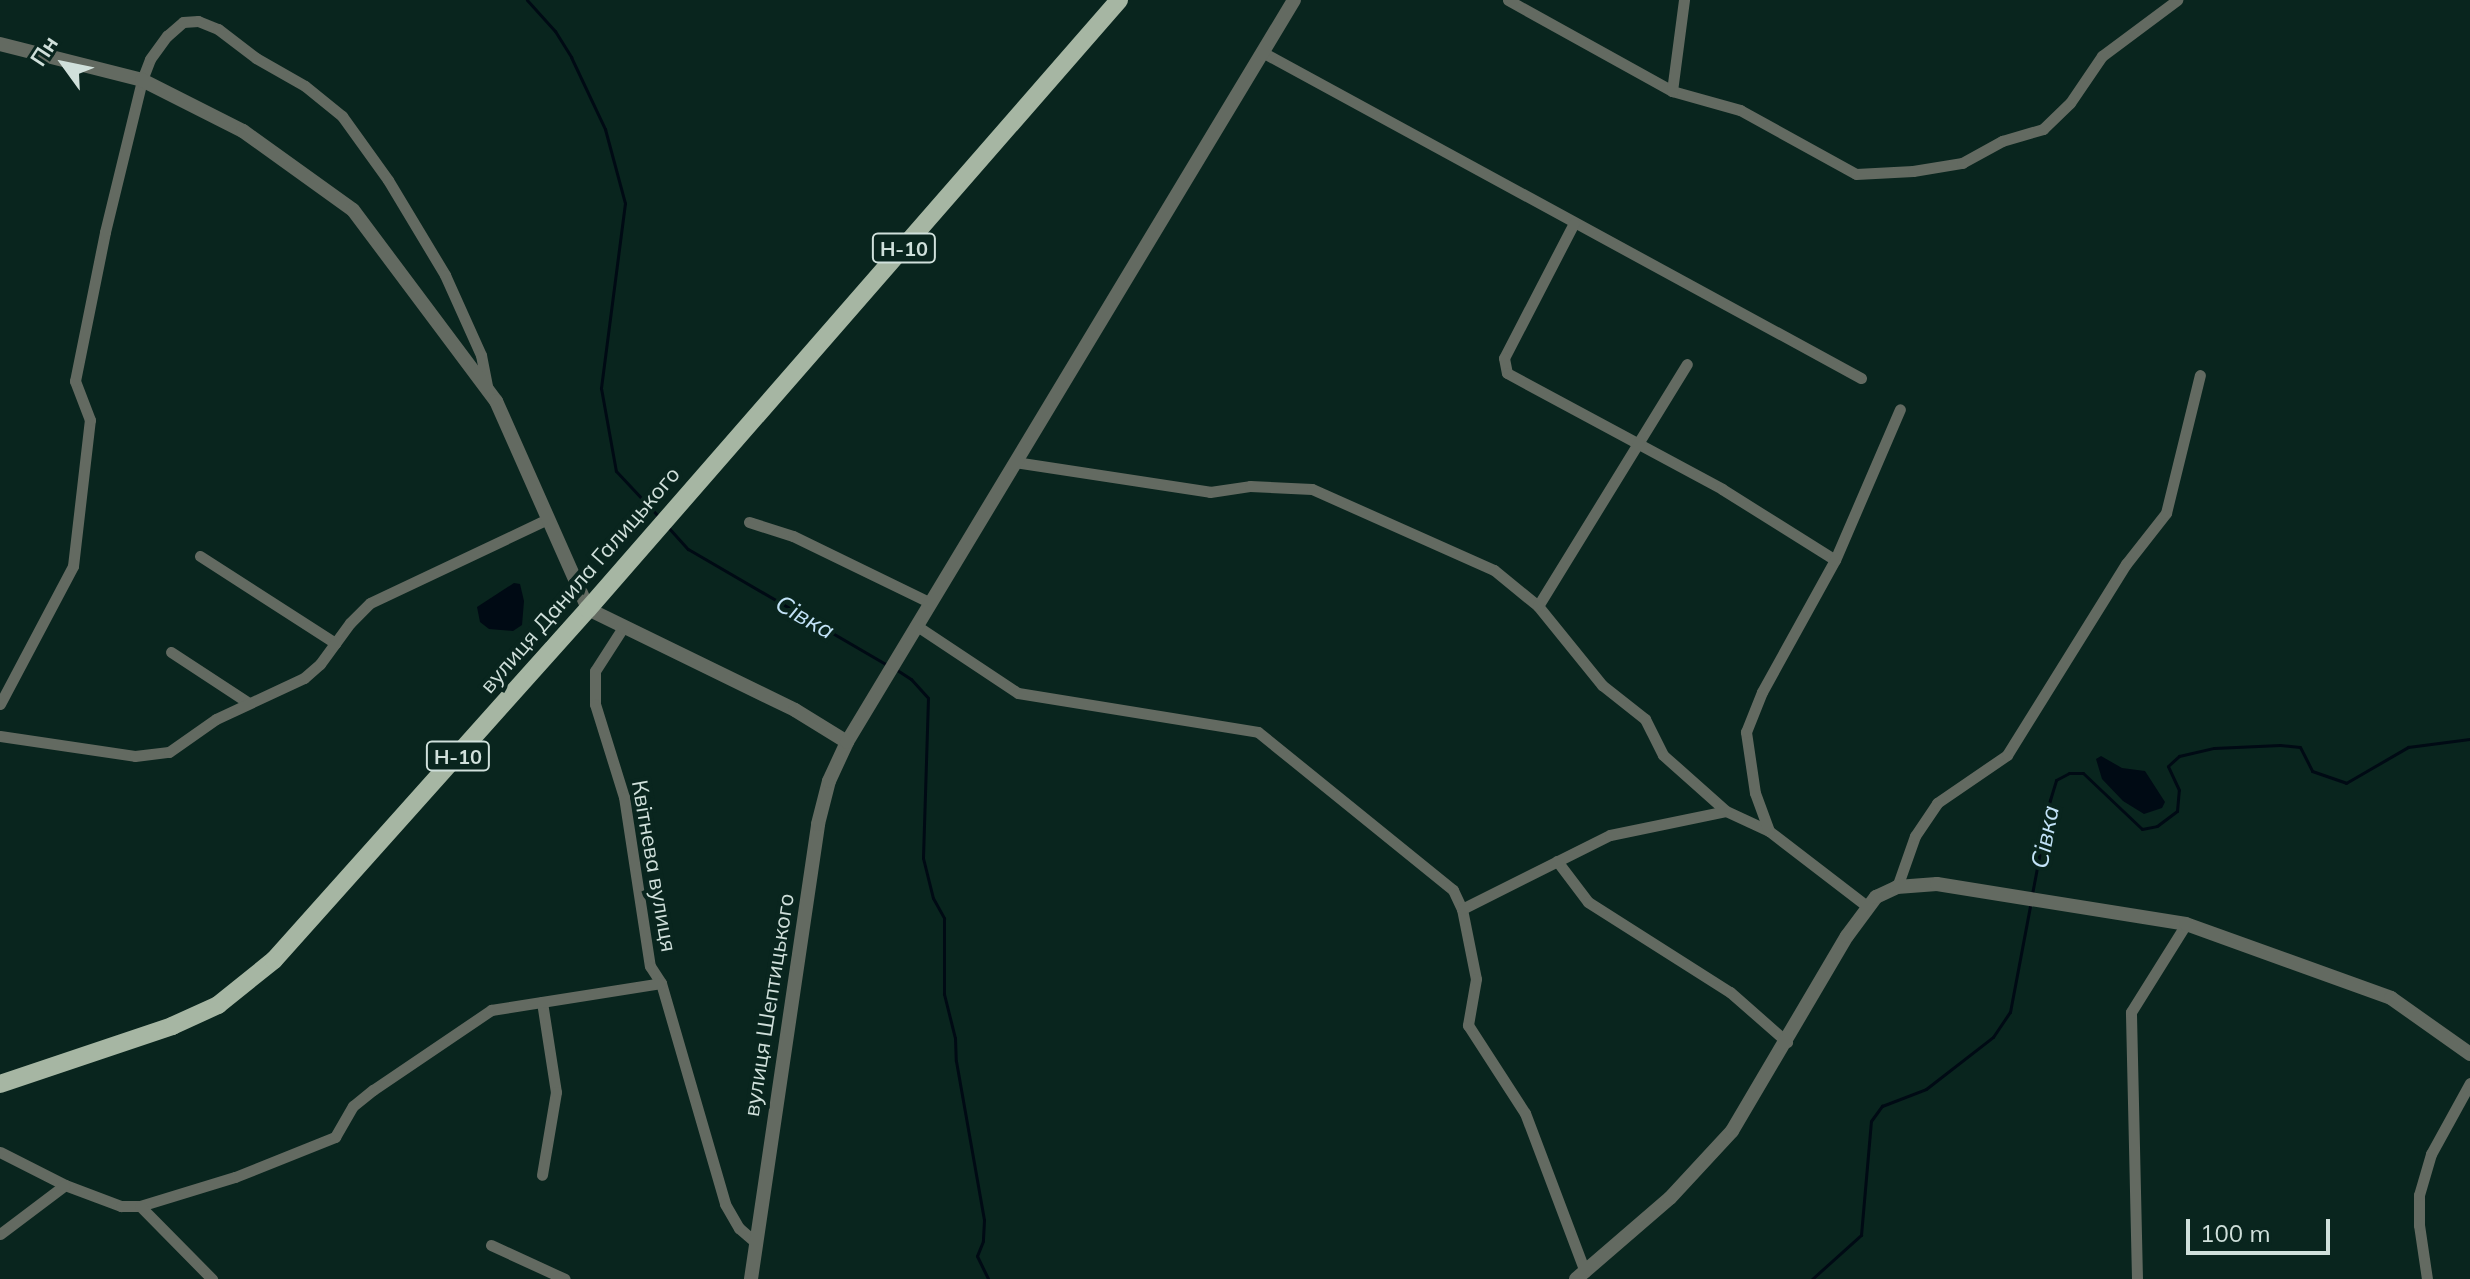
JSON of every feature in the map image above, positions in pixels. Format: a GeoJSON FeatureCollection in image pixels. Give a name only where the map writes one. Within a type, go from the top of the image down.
{"type":"FeatureCollection","features":[{"type":"Feature","properties":{"kind":"main road","name":"вулиця Данила Галицького"},"geometry":{"type":"LineString","coordinates":[[0,1084],[172,1026],[218,1005],[248,984],[327,903],[588,609],[1119,0]]}},
{"type":"Feature","properties":{"kind":"street","name":"вулиця Шептицького"},"geometry":{"type":"LineString","coordinates":[[751,1279],[818,824],[829,781],[847,742],[1294,0]]}},
{"type":"Feature","properties":{"kind":"street"},"geometry":{"type":"LineString","coordinates":[[1508,0],[1672,91],[1740,110],[1856,174],[1913,171],[1962,163],[2002,141],[2043,129],[2070,103],[2102,56],[2177,0]]}},
{"type":"Feature","properties":{"kind":"street"},"geometry":{"type":"LineString","coordinates":[[1672,91],[1684,0]]}},
{"type":"Feature","properties":{"kind":"street"},"geometry":{"type":"LineString","coordinates":[[0,704],[73,566],[90,420],[75,381],[105,232],[142,80],[150,59],[167,36],[183,22],[198,21],[305,86],[342,116],[388,180],[445,275],[481,355],[488,390]]}},
{"type":"Feature","properties":{"kind":"street"},"geometry":{"type":"LineString","coordinates":[[0,44],[142,80],[243,131],[353,210],[496,401],[588,609],[622,629],[795,710],[847,742]]}},
{"type":"Feature","properties":{"kind":"street"},"geometry":{"type":"LineString","coordinates":[[1262,52],[1861,378]]}},
{"type":"Feature","properties":{"kind":"street"},"geometry":{"type":"LineString","coordinates":[[1574,223],[1504,358],[1507,373],[1722,489],[1835,560]]}},
{"type":"Feature","properties":{"kind":"street"},"geometry":{"type":"LineString","coordinates":[[1538,606],[1687,364]]}},
{"type":"Feature","properties":{"kind":"street"},"geometry":{"type":"LineString","coordinates":[[1897,887],[1915,836],[1937,803],[2007,755],[2126,564],[2166,513],[2200,375]]}},
{"type":"Feature","properties":{"kind":"street"},"geometry":{"type":"LineString","coordinates":[[1769,831],[1755,793],[1746,732],[1762,692],[1835,560],[1900,409]]}},
{"type":"Feature","properties":{"kind":"street"},"geometry":{"type":"LineString","coordinates":[[1015,462],[1210,492],[1250,486],[1312,489],[1494,570],[1538,606],[1602,685],[1645,719],[1663,755],[1726,811],[1769,831],[1868,907]]}},
{"type":"Feature","properties":{"kind":"street"},"geometry":{"type":"LineString","coordinates":[[0,736],[151,757],[169,752],[247,702],[304,678],[320,664],[370,603],[548,519]]}},
{"type":"Feature","properties":{"kind":"street"},"geometry":{"type":"LineString","coordinates":[[749,522],[793,536],[931,603]]}},
{"type":"Feature","properties":{"kind":"street"},"geometry":{"type":"LineString","coordinates":[[200,556],[335,643]]}},
{"type":"Feature","properties":{"kind":"street"},"geometry":{"type":"LineString","coordinates":[[917,626],[1018,693],[1258,732],[1453,890],[1462,909],[1476,979],[1468,1025],[1525,1113],[1580,1276],[1670,1198],[1724,1141],[1787,1042],[1847,936],[1876,897],[1897,887],[1937,884],[2018,894],[2186,924],[2391,998],[2470,1054]]}},
{"type":"Feature","properties":{"kind":"street","name":"Квітнева вулиця"},"geometry":{"type":"LineString","coordinates":[[622,629],[595,671],[595,704],[624,797],[650,966],[661,983],[725,1204],[739,1228],[756,1243]]}},
{"type":"Feature","properties":{"kind":"street"},"geometry":{"type":"LineString","coordinates":[[171,652],[247,702]]}},
{"type":"Feature","properties":{"kind":"street"},"geometry":{"type":"LineString","coordinates":[[1462,909],[1610,835],[1726,811]]}},
{"type":"Feature","properties":{"kind":"street"},"geometry":{"type":"LineString","coordinates":[[1557,861],[1588,902],[1730,992],[1787,1042]]}},
{"type":"Feature","properties":{"kind":"street"},"geometry":{"type":"LineString","coordinates":[[2137,1279],[2131,1012],[2186,924]]}},
{"type":"Feature","properties":{"kind":"street"},"geometry":{"type":"LineString","coordinates":[[0,1152],[65,1185],[121,1206],[140,1206],[235,1177],[335,1137],[353,1106],[427,1050],[491,1010],[661,983]]}},
{"type":"Feature","properties":{"kind":"street"},"geometry":{"type":"LineString","coordinates":[[542,1002],[556,1092],[542,1175]]}},
{"type":"Feature","properties":{"kind":"street"},"geometry":{"type":"LineString","coordinates":[[2427,1279],[2417,1209],[2419,1195],[2431,1154],[2470,1083]]}},
{"type":"Feature","properties":{"kind":"street"},"geometry":{"type":"LineString","coordinates":[[0,1234],[65,1185]]}},
{"type":"Feature","properties":{"kind":"street"},"geometry":{"type":"LineString","coordinates":[[140,1206],[212,1279]]}},
{"type":"Feature","properties":{"kind":"street"},"geometry":{"type":"LineString","coordinates":[[491,1245],[565,1279]]}},
{"type":"Feature","properties":{"kind":"shaded area"},"geometry":{"type":"Polygon","coordinates":[[[514,583],[520,584],[524,601],[522,625],[513,631],[489,629],[480,622],[477,607],[514,583]]]}},
{"type":"Feature","properties":{"kind":"shaded area"},"geometry":{"type":"Polygon","coordinates":[[[2101,756],[2122,768],[2145,771],[2165,802],[2162,808],[2144,814],[2123,801],[2102,779],[2096,759],[2101,756]]]}},
{"type":"Feature","properties":{"kind":"waterway","name":"Сівка"},"geometry":{"type":"LineString","coordinates":[[527,0],[555,31],[571,57],[605,129],[625,203],[601,388],[616,471],[660,518]]}},
{"type":"Feature","properties":{"kind":"waterway","name":"Сівка"},"geometry":{"type":"LineString","coordinates":[[667,526],[688,549],[887,665]]}},
{"type":"Feature","properties":{"kind":"waterway","name":"Сівка"},"geometry":{"type":"LineString","coordinates":[[897,670],[911,679],[928,698],[923,858],[933,898],[944,918],[944,994],[955,1038],[956,1061],[984,1220],[983,1241],[977,1256],[988,1279]]}},
{"type":"Feature","properties":{"kind":"waterway","name":"Сівка"},"geometry":{"type":"LineString","coordinates":[[2032,894],[2056,780],[2069,773],[2083,773],[2142,829],[2157,826],[2177,811],[2179,790],[2168,766],[2179,756],[2214,748],[2300,747],[2312,771],[2346,783],[2408,747],[2470,739]]}},
{"type":"Feature","properties":{"kind":"waterway","name":"Сівка"},"geometry":{"type":"LineString","coordinates":[[1812,1279],[1861,1235],[1871,1121],[1882,1106],[1926,1089],[1993,1037],[2010,1012],[2030,906]]}}]}
